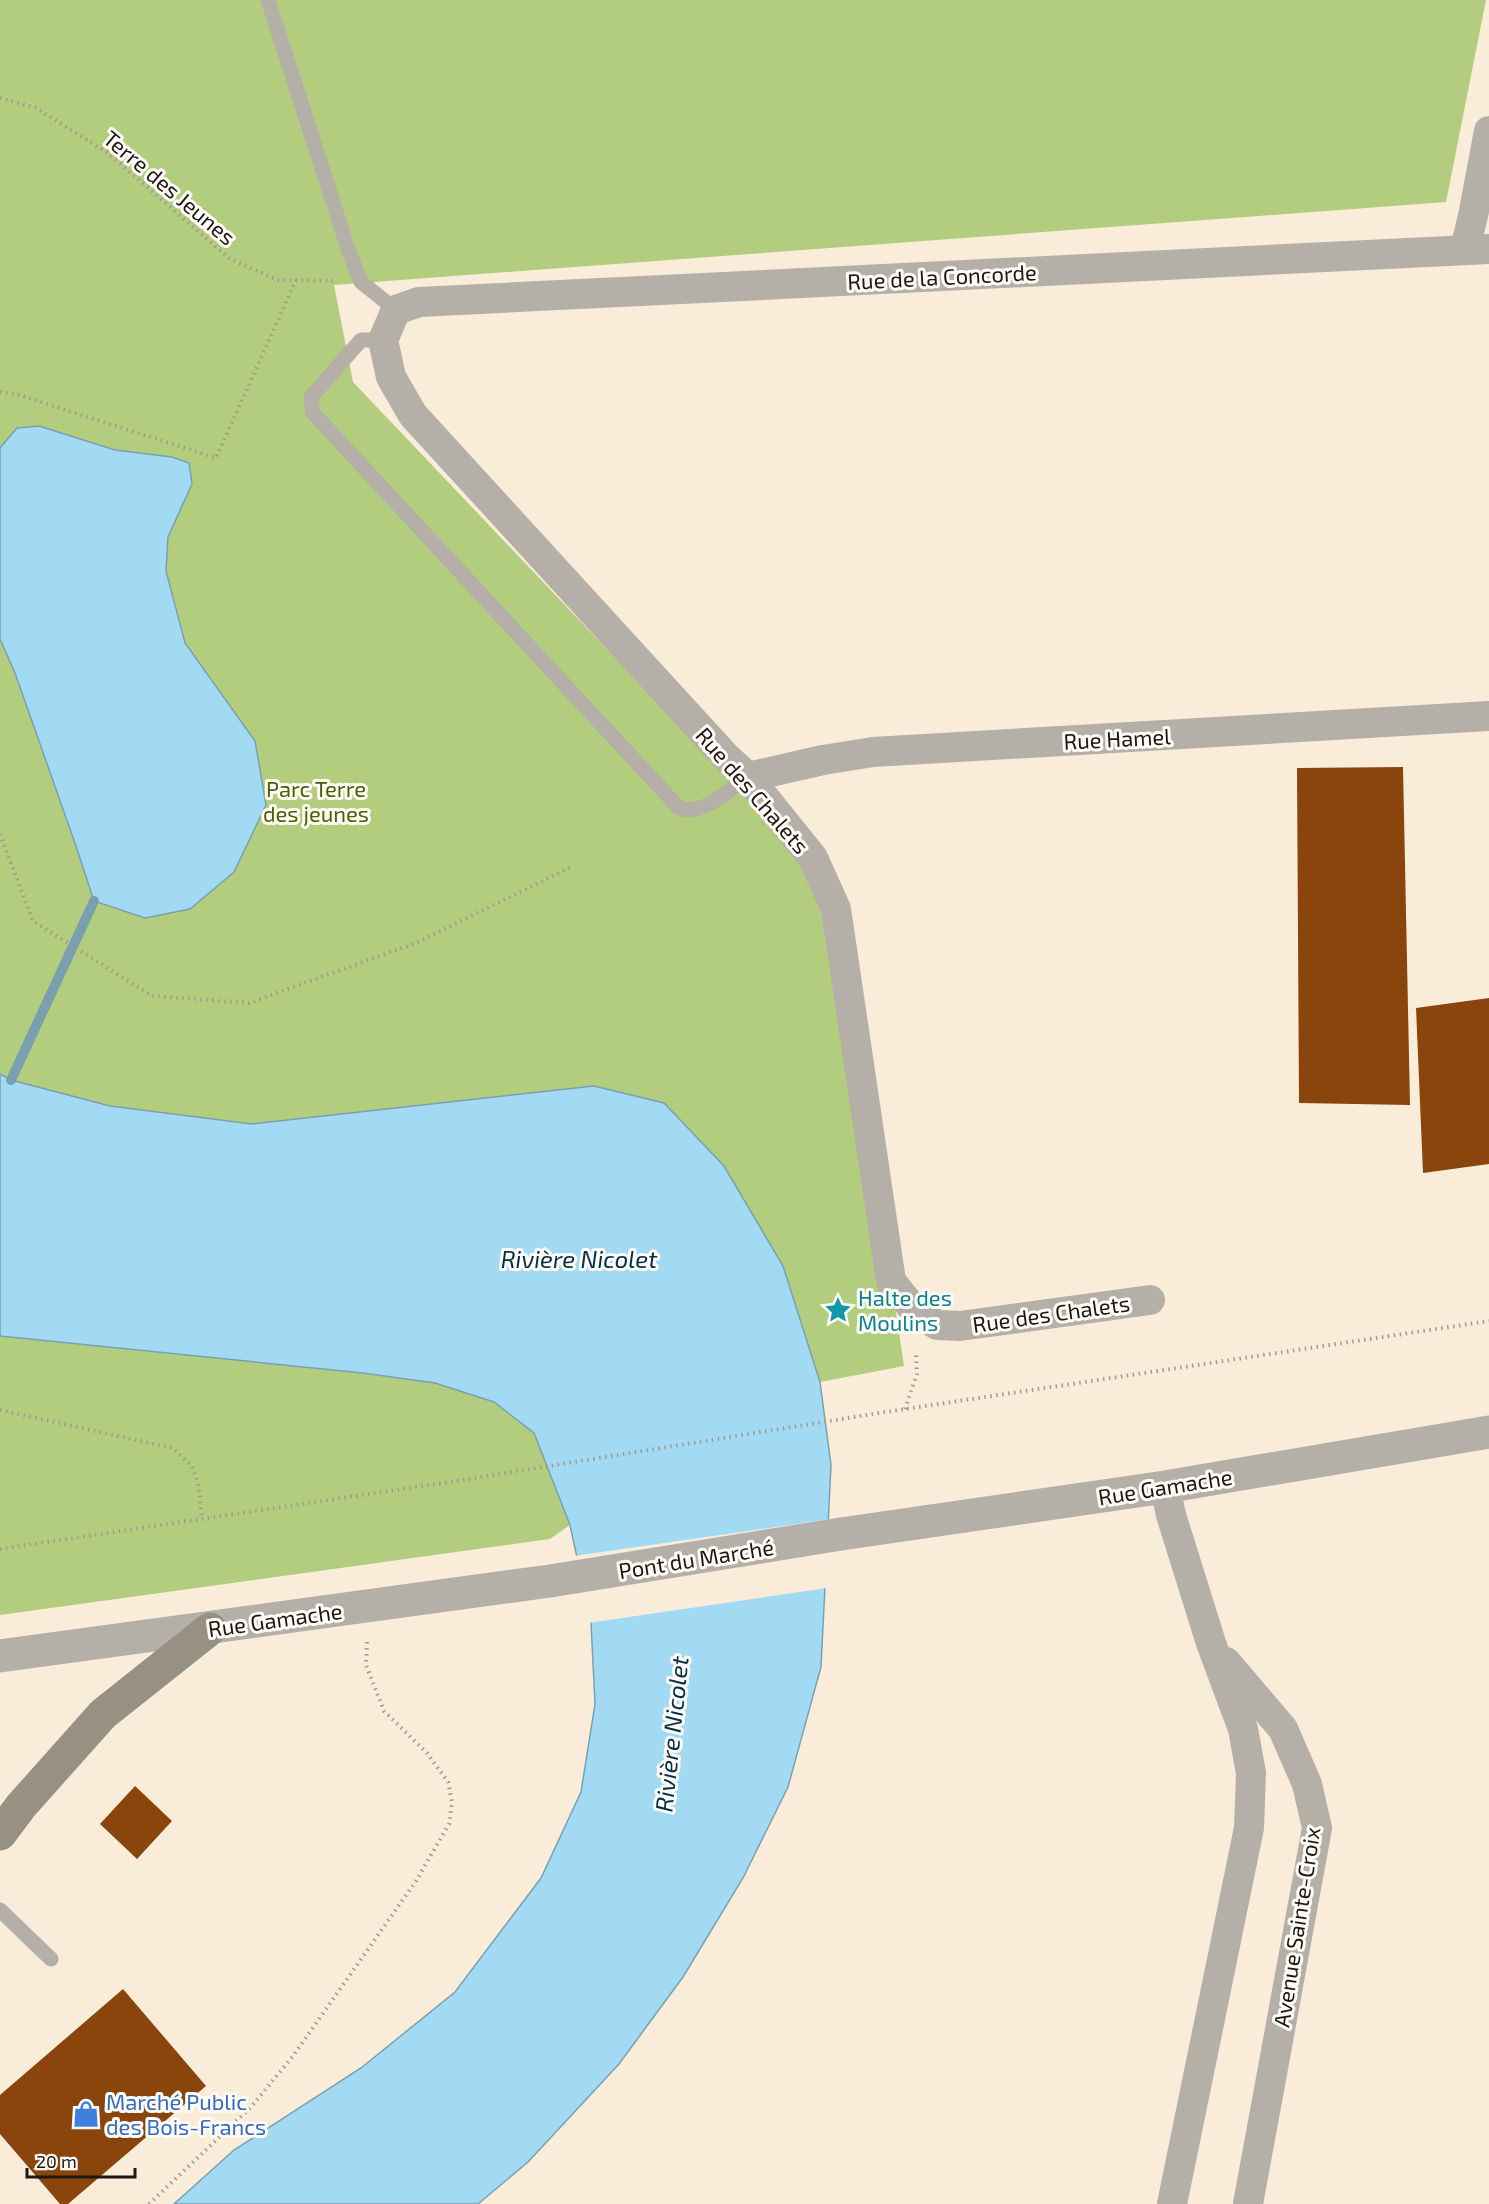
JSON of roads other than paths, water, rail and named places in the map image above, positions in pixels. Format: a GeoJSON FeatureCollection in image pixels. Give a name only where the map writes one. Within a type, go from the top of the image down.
{"type":"FeatureCollection","features":[{"type":"Feature","properties":{"kind":"main road"},"geometry":{"type":"LineString","coordinates":[[0,1834],[21,1806],[103,1714],[210,1629]]}},
{"type":"Feature","properties":{"kind":"street"},"geometry":{"type":"LineString","coordinates":[[1477,249],[1474,211],[1489,130]]}},
{"type":"Feature","properties":{"kind":"street","name":"Rue de la Concorde"},"geometry":{"type":"LineString","coordinates":[[396,310],[419,302],[1477,249]]}},
{"type":"Feature","properties":{"kind":"street"},"geometry":{"type":"LineString","coordinates":[[383,340],[396,310]]}},
{"type":"Feature","properties":{"kind":"street","name":"Rue des Chalets"},"geometry":{"type":"LineString","coordinates":[[383,340],[391,377],[412,415],[717,747],[748,777],[813,858],[836,909],[891,1281],[914,1310],[938,1325],[960,1326],[1150,1300]]}},
{"type":"Feature","properties":{"kind":"street","name":"Rue Hamel"},"geometry":{"type":"LineString","coordinates":[[748,777],[822,760],[873,752],[1489,716]]}},
{"type":"Feature","properties":{"kind":"street","name":"Rue Gamache"},"geometry":{"type":"LineString","coordinates":[[841,1534],[1165,1487],[1489,1432]]}},
{"type":"Feature","properties":{"kind":"street","name":"Avenue Sainte-Croix"},"geometry":{"type":"LineString","coordinates":[[1165,1487],[1171,1515],[1211,1643],[1243,1729],[1251,1773],[1249,1828],[1172,2204]]}},
{"type":"Feature","properties":{"kind":"street","name":"Pont du Marché"},"geometry":{"type":"LineString","coordinates":[[550,1581],[841,1534]]}},
{"type":"Feature","properties":{"kind":"street","name":"Rue Gamache"},"geometry":{"type":"LineString","coordinates":[[0,1656],[550,1581]]}},
{"type":"Feature","properties":{"kind":"street","name":"Avenue Sainte-Croix"},"geometry":{"type":"LineString","coordinates":[[1211,1643],[1283,1729],[1307,1784],[1317,1828],[1248,2204]]}},
{"type":"Feature","properties":{"kind":"lane"},"geometry":{"type":"LineString","coordinates":[[268,0],[349,252],[361,282],[396,310]]}},
{"type":"Feature","properties":{"kind":"lane"},"geometry":{"type":"LineString","coordinates":[[383,340],[361,340],[311,397],[313,412],[678,807],[687,812],[700,810],[748,777]]}},
{"type":"Feature","properties":{"kind":"lane"},"geometry":{"type":"LineString","coordinates":[[0,1910],[51,1959]]}},
{"type":"Feature","properties":{"kind":"water"},"geometry":{"type":"Polygon","coordinates":[[[39,426],[115,450],[172,457],[189,463],[192,484],[168,537],[166,571],[185,643],[255,741],[266,805],[234,872],[190,909],[145,918],[94,901],[15,673],[0,639],[0,448],[17,428],[39,426]]]}},
{"type":"Feature","properties":{"kind":"water","name":"Rivière Nicolet"},"geometry":{"type":"Polygon","coordinates":[[[0,1074],[11,1080],[110,1106],[252,1124],[594,1086],[664,1103],[724,1166],[783,1266],[820,1382],[831,1465],[821,1667],[788,1787],[743,1878],[683,1977],[619,2064],[528,2162],[478,2204],[174,2204],[234,2150],[361,2068],[455,1992],[541,1878],[581,1792],[595,1704],[591,1622],[570,1525],[534,1433],[494,1402],[435,1383],[363,1373],[0,1336],[0,1074]]]}},
{"type":"Feature","properties":{"kind":"waterway"},"geometry":{"type":"LineString","coordinates":[[11,1080],[94,901]]}},
{"type":"Feature","properties":{"kind":"place","name":"Halte des Moulins"},"geometry":{"type":"Point","coordinates":[838,1310]}},
{"type":"Feature","properties":{"kind":"place","name":"Marché Public des Bois-Francs"},"geometry":{"type":"Point","coordinates":[86,2114]}},
{"type":"Feature","properties":{"kind":"park label","name":"Parc Terre des jeunes"},"geometry":{"type":"Point","coordinates":[316,800]}}]}
